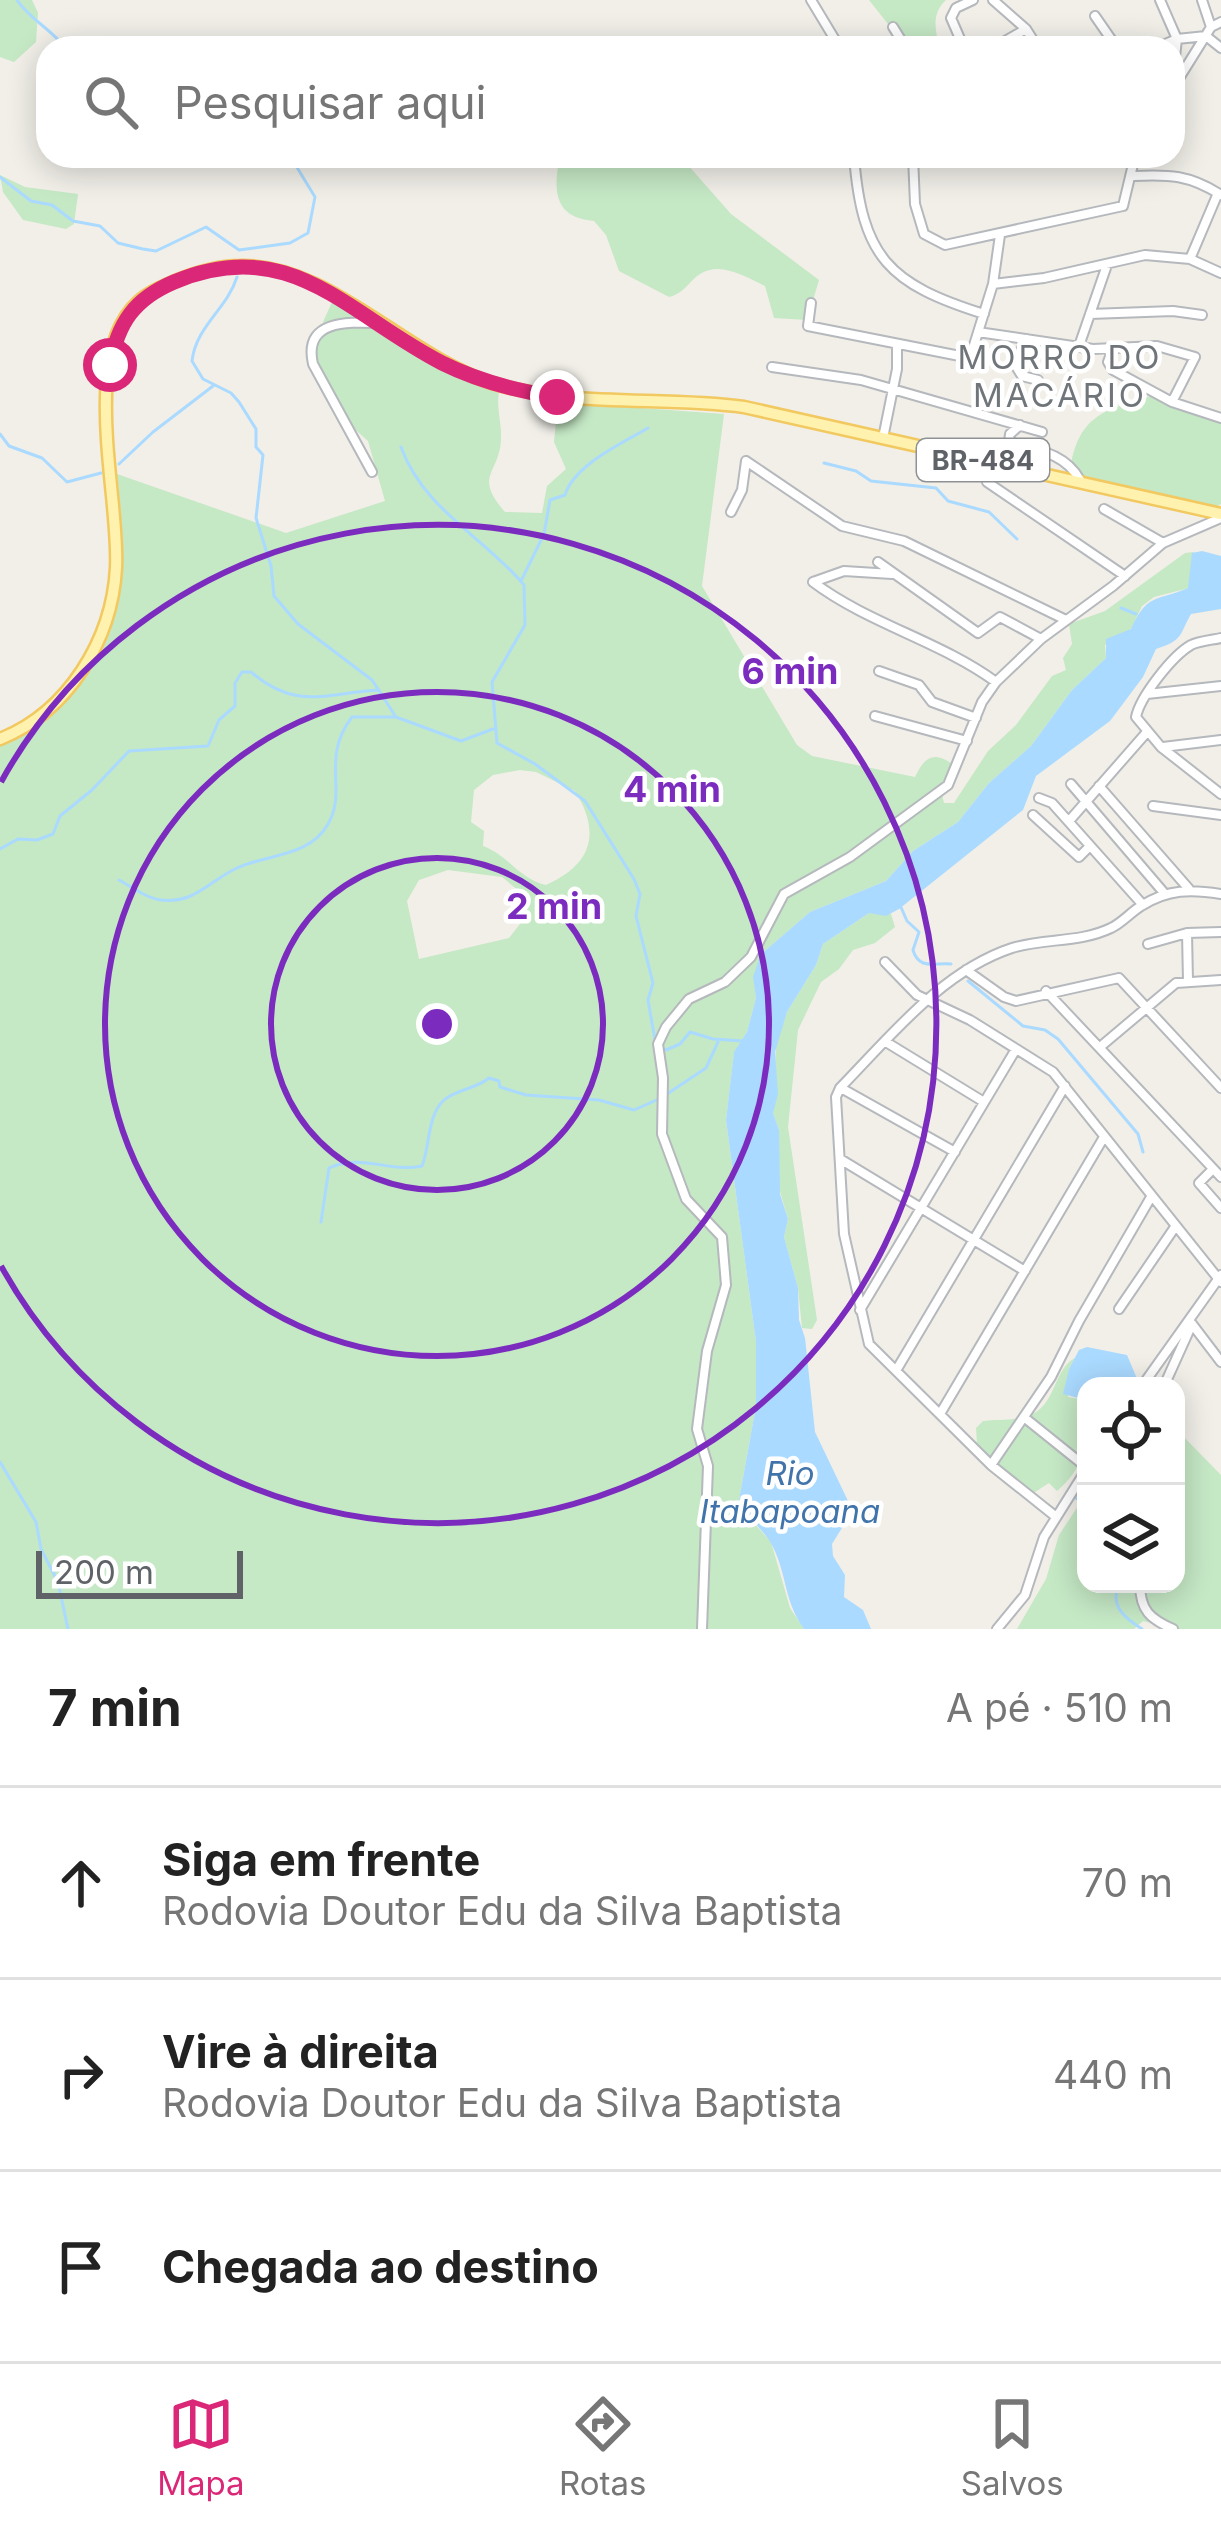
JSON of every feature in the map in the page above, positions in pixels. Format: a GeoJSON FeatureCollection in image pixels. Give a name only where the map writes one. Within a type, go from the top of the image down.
{"type":"FeatureCollection","features":[{"type":"Feature","properties":{"kind":"main road","name":"BR-484"},"geometry":{"type":"LineString","coordinates":[[0,739],[56,704],[83,669],[104,626],[116,565],[107,416],[110,365],[123,324],[139,301],[204,271],[260,266],[312,282],[445,365],[520,391],[578,399],[719,404],[1080,480],[1221,516]]}},
{"type":"Feature","properties":{"kind":"street"},"geometry":{"type":"LineString","coordinates":[[811,0],[833,36]]}},
{"type":"Feature","properties":{"kind":"street"},"geometry":{"type":"LineString","coordinates":[[959,36],[951,18],[956,8],[973,0]]}},
{"type":"Feature","properties":{"kind":"street"},"geometry":{"type":"LineString","coordinates":[[993,0],[1031,36]]}},
{"type":"Feature","properties":{"kind":"street"},"geometry":{"type":"LineString","coordinates":[[1160,0],[1176,36]]}},
{"type":"Feature","properties":{"kind":"street"},"geometry":{"type":"LineString","coordinates":[[1202,0],[1208,32],[1221,48]]}},
{"type":"Feature","properties":{"kind":"street"},"geometry":{"type":"LineString","coordinates":[[1095,16],[1109,36]]}},
{"type":"Feature","properties":{"kind":"street"},"geometry":{"type":"LineString","coordinates":[[1185,69],[1208,32],[1221,22]]}},
{"type":"Feature","properties":{"kind":"street"},"geometry":{"type":"LineString","coordinates":[[893,27],[899,36]]}},
{"type":"Feature","properties":{"kind":"street"},"geometry":{"type":"LineString","coordinates":[[1013,36],[1026,28]]}},
{"type":"Feature","properties":{"kind":"street"},"geometry":{"type":"LineString","coordinates":[[1185,37],[1208,32]]}},
{"type":"Feature","properties":{"kind":"street"},"geometry":{"type":"LineString","coordinates":[[856,168],[861,208],[875,249],[886,265],[914,288],[984,314]]}},
{"type":"Feature","properties":{"kind":"street"},"geometry":{"type":"LineString","coordinates":[[914,168],[915,204],[928,239],[945,245],[1123,206],[1134,168]]}},
{"type":"Feature","properties":{"kind":"street"},"geometry":{"type":"LineString","coordinates":[[1133,176],[1174,173],[1220,194],[1190,259]]}},
{"type":"Feature","properties":{"kind":"street"},"geometry":{"type":"LineString","coordinates":[[811,303],[808,326],[970,358],[993,284],[1000,236]]}},
{"type":"Feature","properties":{"kind":"street"},"geometry":{"type":"LineString","coordinates":[[993,284],[1044,278],[1145,255],[1190,259],[1221,274]]}},
{"type":"Feature","properties":{"kind":"street"},"geometry":{"type":"LineString","coordinates":[[1079,346],[1107,263]]}},
{"type":"Feature","properties":{"kind":"street"},"geometry":{"type":"LineString","coordinates":[[1090,314],[1173,311],[1202,315]]}},
{"type":"Feature","properties":{"kind":"street"},"geometry":{"type":"LineString","coordinates":[[372,472],[313,364],[309,348],[327,326],[378,323]]}},
{"type":"Feature","properties":{"kind":"street"},"geometry":{"type":"LineString","coordinates":[[978,332],[1112,349],[1157,346],[1195,357],[1172,402]]}},
{"type":"Feature","properties":{"kind":"street"},"geometry":{"type":"LineString","coordinates":[[1027,339],[1015,363],[1022,376],[1038,380]]}},
{"type":"Feature","properties":{"kind":"street"},"geometry":{"type":"LineString","coordinates":[[883,438],[897,345]]}},
{"type":"Feature","properties":{"kind":"street"},"geometry":{"type":"LineString","coordinates":[[1112,349],[1108,362],[1113,370],[1172,402],[1221,418]]}},
{"type":"Feature","properties":{"kind":"street"},"geometry":{"type":"LineString","coordinates":[[772,367],[861,380],[1042,432]]}},
{"type":"Feature","properties":{"kind":"street"},"geometry":{"type":"LineString","coordinates":[[1020,425],[1009,442],[1051,453],[1072,465],[1080,480]]}},
{"type":"Feature","properties":{"kind":"street"},"geometry":{"type":"LineString","coordinates":[[731,512],[742,490],[746,461],[842,526],[904,541],[1066,620]]}},
{"type":"Feature","properties":{"kind":"street"},"geometry":{"type":"LineString","coordinates":[[987,482],[1125,576]]}},
{"type":"Feature","properties":{"kind":"street"},"geometry":{"type":"LineString","coordinates":[[1104,508],[1163,543]]}},
{"type":"Feature","properties":{"kind":"street"},"geometry":{"type":"LineString","coordinates":[[702,1629],[708,1466],[697,1429],[707,1351],[726,1285],[722,1237],[686,1199],[662,1134],[658,1044],[689,999],[725,982],[752,957],[784,894],[850,857],[948,785],[996,682],[1041,639],[1163,543],[1221,516]]}},
{"type":"Feature","properties":{"kind":"street"},"geometry":{"type":"LineString","coordinates":[[878,562],[978,632],[1000,617],[1041,639]]}},
{"type":"Feature","properties":{"kind":"street"},"geometry":{"type":"LineString","coordinates":[[893,574],[844,571],[813,582],[935,649],[962,657],[996,682]]}},
{"type":"Feature","properties":{"kind":"street"},"geometry":{"type":"LineString","coordinates":[[1221,638],[1191,645],[1161,674],[1136,717],[1162,747],[1221,794]]}},
{"type":"Feature","properties":{"kind":"street"},"geometry":{"type":"LineString","coordinates":[[878,671],[920,685],[932,702],[976,718]]}},
{"type":"Feature","properties":{"kind":"street"},"geometry":{"type":"LineString","coordinates":[[1147,694],[1221,686]]}},
{"type":"Feature","properties":{"kind":"street"},"geometry":{"type":"LineString","coordinates":[[875,716],[967,741]]}},
{"type":"Feature","properties":{"kind":"street"},"geometry":{"type":"LineString","coordinates":[[1068,821],[1147,733]]}},
{"type":"Feature","properties":{"kind":"street"},"geometry":{"type":"LineString","coordinates":[[1162,747],[1221,740]]}},
{"type":"Feature","properties":{"kind":"street"},"geometry":{"type":"LineString","coordinates":[[1071,784],[1165,894]]}},
{"type":"Feature","properties":{"kind":"street"},"geometry":{"type":"LineString","coordinates":[[1100,786],[1189,889]]}},
{"type":"Feature","properties":{"kind":"street"},"geometry":{"type":"LineString","coordinates":[[1039,798],[1052,803],[1143,905]]}},
{"type":"Feature","properties":{"kind":"street"},"geometry":{"type":"LineString","coordinates":[[1154,806],[1221,815]]}},
{"type":"Feature","properties":{"kind":"street"},"geometry":{"type":"LineString","coordinates":[[1033,815],[1078,857],[1090,846]]}},
{"type":"Feature","properties":{"kind":"street"},"geometry":{"type":"LineString","coordinates":[[1055,1516],[991,1465],[868,1344],[844,1234],[836,1096],[927,1001],[966,970],[1012,948],[1112,928],[1165,894],[1189,889],[1221,894]]}},
{"type":"Feature","properties":{"kind":"street"},"geometry":{"type":"LineString","coordinates":[[1148,944],[1187,933],[1221,932]]}},
{"type":"Feature","properties":{"kind":"street"},"geometry":{"type":"LineString","coordinates":[[1187,933],[1188,981]]}},
{"type":"Feature","properties":{"kind":"street"},"geometry":{"type":"LineString","coordinates":[[885,962],[927,1001],[970,1020],[1053,1072],[1174,1227],[1220,1278],[1149,1377]]}},
{"type":"Feature","properties":{"kind":"street"},"geometry":{"type":"LineString","coordinates":[[966,970],[1004,998],[1016,1001],[1119,978],[1221,1088]]}},
{"type":"Feature","properties":{"kind":"street"},"geometry":{"type":"LineString","coordinates":[[1100,1047],[1177,982],[1221,980]]}},
{"type":"Feature","properties":{"kind":"street"},"geometry":{"type":"LineString","coordinates":[[1046,991],[1221,1177]]}},
{"type":"Feature","properties":{"kind":"street"},"geometry":{"type":"LineString","coordinates":[[886,1042],[984,1102]]}},
{"type":"Feature","properties":{"kind":"street"},"geometry":{"type":"LineString","coordinates":[[860,1310],[1016,1049]]}},
{"type":"Feature","properties":{"kind":"street"},"geometry":{"type":"LineString","coordinates":[[897,1369],[1065,1087]]}},
{"type":"Feature","properties":{"kind":"street"},"geometry":{"type":"LineString","coordinates":[[840,1088],[955,1152]]}},
{"type":"Feature","properties":{"kind":"street"},"geometry":{"type":"LineString","coordinates":[[940,1415],[1104,1136]]}},
{"type":"Feature","properties":{"kind":"street"},"geometry":{"type":"LineString","coordinates":[[840,1164],[1025,1270]]}},
{"type":"Feature","properties":{"kind":"street"},"geometry":{"type":"LineString","coordinates":[[1213,1168],[1199,1183],[1221,1208]]}},
{"type":"Feature","properties":{"kind":"street"},"geometry":{"type":"LineString","coordinates":[[991,1465],[1025,1418],[1151,1197]]}},
{"type":"Feature","properties":{"kind":"street"},"geometry":{"type":"LineString","coordinates":[[1119,1309],[1174,1227]]}},
{"type":"Feature","properties":{"kind":"street"},"geometry":{"type":"LineString","coordinates":[[1190,1321],[1221,1362]]}},
{"type":"Feature","properties":{"kind":"street"},"geometry":{"type":"LineString","coordinates":[[1168,1377],[1190,1321]]}},
{"type":"Feature","properties":{"kind":"street"},"geometry":{"type":"LineString","coordinates":[[1025,1418],[1077,1461]]}},
{"type":"Feature","properties":{"kind":"street"},"geometry":{"type":"LineString","coordinates":[[997,1629],[1025,1595],[1055,1516],[1077,1482]]}},
{"type":"Feature","properties":{"kind":"street"},"geometry":{"type":"LineString","coordinates":[[1140,1593],[1151,1619],[1173,1629]]}},
{"type":"Feature","properties":{"kind":"green space"},"geometry":{"type":"Polygon","coordinates":[[[0,0],[32,0],[38,13],[36,42],[14,62],[0,57],[0,0]]]}},
{"type":"Feature","properties":{"kind":"green space"},"geometry":{"type":"Polygon","coordinates":[[[869,0],[946,0],[936,17],[937,36],[898,36],[869,0]]]}},
{"type":"Feature","properties":{"kind":"green space"},"geometry":{"type":"Polygon","coordinates":[[[558,168],[691,168],[731,214],[819,280],[807,320],[774,318],[765,286],[733,272],[708,270],[669,297],[619,271],[606,235],[594,221],[563,208],[558,168]]]}},
{"type":"Feature","properties":{"kind":"green space"},"geometry":{"type":"Polygon","coordinates":[[[0,175],[25,187],[78,194],[74,224],[66,229],[23,220],[3,192],[0,175]]]}},
{"type":"Feature","properties":{"kind":"green space"},"geometry":{"type":"Polygon","coordinates":[[[333,300],[444,370],[499,391],[501,440],[489,482],[505,512],[542,513],[547,486],[566,469],[554,442],[558,402],[724,414],[702,586],[797,745],[812,756],[915,777],[927,760],[943,759],[957,767],[940,787],[944,803],[954,803],[988,751],[1016,725],[1052,676],[1066,670],[1063,658],[1072,644],[1069,624],[1105,611],[1185,553],[1194,552],[1189,588],[1154,597],[1142,606],[1131,629],[1105,645],[1106,658],[1072,690],[1031,746],[989,783],[958,822],[913,851],[886,881],[810,912],[761,954],[747,1032],[734,1053],[726,1120],[756,1342],[756,1406],[739,1500],[771,1542],[790,1608],[804,1629],[0,1629],[0,746],[41,721],[72,694],[110,633],[122,560],[117,474],[286,533],[385,501],[368,441],[347,422],[312,361],[316,339],[325,332],[323,322],[333,300]],[[536,772],[493,775],[474,790],[471,822],[484,831],[483,846],[546,885],[582,858],[588,847],[588,821],[575,791],[536,772]],[[448,870],[419,880],[407,901],[419,959],[509,938],[530,900],[502,877],[448,870]]]}},
{"type":"Feature","properties":{"kind":"green space"},"geometry":{"type":"Polygon","coordinates":[[[1157,394],[1221,417],[1221,504],[1212,509],[1085,483],[1070,470],[1080,436],[1098,416],[1157,394]]]}},
{"type":"Feature","properties":{"kind":"green space"},"geometry":{"type":"Polygon","coordinates":[[[869,913],[891,914],[895,927],[875,943],[853,950],[821,982],[798,1030],[788,1127],[817,1320],[812,1329],[802,1328],[798,1288],[784,1237],[788,1219],[779,1188],[779,1130],[773,1113],[776,1044],[787,1012],[816,965],[823,944],[869,913]]]}},
{"type":"Feature","properties":{"kind":"green space"},"geometry":{"type":"Polygon","coordinates":[[[1075,1358],[1069,1369],[1068,1397],[1077,1398],[1077,1467],[1057,1491],[1049,1483],[1032,1494],[977,1443],[976,1428],[983,1421],[1015,1419],[1041,1409],[1075,1358]]]}},
{"type":"Feature","properties":{"kind":"green space"},"geometry":{"type":"Polygon","coordinates":[[[1185,1438],[1221,1475],[1221,1629],[1175,1629],[1143,1621],[1134,1629],[1017,1629],[1046,1579],[1059,1535],[1077,1508],[1077,1593],[1185,1593],[1185,1438]]]}},
{"type":"Feature","properties":{"kind":"water","name":"Rio Itabapoana"},"geometry":{"type":"Polygon","coordinates":[[[1192,553],[1221,556],[1221,609],[1191,614],[1176,640],[1156,649],[1143,677],[1110,721],[1036,776],[1023,810],[899,909],[886,916],[869,913],[823,944],[816,965],[787,1012],[775,1052],[778,1094],[773,1113],[779,1130],[780,1194],[788,1219],[784,1237],[798,1288],[815,1432],[849,1503],[845,1523],[832,1544],[833,1556],[845,1575],[844,1597],[863,1610],[871,1629],[804,1629],[773,1547],[739,1500],[756,1406],[756,1342],[726,1120],[734,1052],[747,1032],[756,998],[753,977],[761,954],[810,912],[886,881],[913,851],[958,822],[989,783],[1031,746],[1072,690],[1106,658],[1106,639],[1131,629],[1148,603],[1188,588],[1192,553]]]}},
{"type":"Feature","properties":{"kind":"water"},"geometry":{"type":"Polygon","coordinates":[[[1087,1347],[1127,1355],[1136,1377],[1077,1377],[1077,1398],[1063,1394],[1079,1350],[1087,1347]]]}},
{"type":"Feature","properties":{"kind":"waterway"},"geometry":{"type":"LineString","coordinates":[[17,0],[55,36]]}},
{"type":"Feature","properties":{"kind":"waterway"},"geometry":{"type":"LineString","coordinates":[[0,177],[31,201],[52,205],[73,221],[100,226],[118,243],[156,251],[206,227],[239,250],[290,243],[308,233],[315,197],[297,168]]}},
{"type":"Feature","properties":{"kind":"waterway"},"geometry":{"type":"LineString","coordinates":[[237,277],[199,338],[192,361],[203,379],[231,393],[256,429],[256,447],[263,455],[256,518],[271,566],[274,596],[298,624],[372,680],[396,717]]}},
{"type":"Feature","properties":{"kind":"waterway"},"geometry":{"type":"LineString","coordinates":[[119,464],[213,386]]}},
{"type":"Feature","properties":{"kind":"waterway"},"geometry":{"type":"LineString","coordinates":[[522,579],[544,534],[550,500],[565,495],[578,474],[600,456],[648,428]]}},
{"type":"Feature","properties":{"kind":"waterway"},"geometry":{"type":"LineString","coordinates":[[0,434],[9,446],[42,458],[67,482],[101,473]]}},
{"type":"Feature","properties":{"kind":"waterway"},"geometry":{"type":"LineString","coordinates":[[401,447],[411,469],[439,505],[524,585],[525,625],[492,682],[497,743],[585,801],[634,879],[640,894],[636,916],[653,983],[648,1000],[655,1040]]}},
{"type":"Feature","properties":{"kind":"waterway"},"geometry":{"type":"LineString","coordinates":[[824,463],[856,471],[871,481],[936,488],[948,501],[989,512],[1017,539]]}},
{"type":"Feature","properties":{"kind":"waterway"},"geometry":{"type":"LineString","coordinates":[[1121,608],[1136,614]]}},
{"type":"Feature","properties":{"kind":"waterway"},"geometry":{"type":"LineString","coordinates":[[0,849],[18,839],[37,840],[53,834],[60,816],[129,751],[208,746],[219,720],[235,706],[235,683],[242,672],[297,696],[379,690]]}},
{"type":"Feature","properties":{"kind":"waterway"},"geometry":{"type":"LineString","coordinates":[[119,880],[155,899],[183,899],[237,868],[310,843],[333,811],[338,747],[352,717],[396,717],[461,741],[493,729]]}},
{"type":"Feature","properties":{"kind":"waterway"},"geometry":{"type":"LineString","coordinates":[[900,905],[919,932],[913,950],[919,961],[951,964]]}},
{"type":"Feature","properties":{"kind":"waterway"},"geometry":{"type":"LineString","coordinates":[[968,981],[1023,1026],[1045,1030],[1058,1039],[1138,1134],[1143,1152]]}},
{"type":"Feature","properties":{"kind":"waterway"},"geometry":{"type":"LineString","coordinates":[[661,1047],[666,1050],[680,1044],[690,1032],[743,1041]]}},
{"type":"Feature","properties":{"kind":"waterway"},"geometry":{"type":"LineString","coordinates":[[664,1096],[706,1068],[718,1042]]}},
{"type":"Feature","properties":{"kind":"waterway"},"geometry":{"type":"LineString","coordinates":[[321,1222],[329,1168],[353,1162],[422,1166],[439,1106],[449,1096],[489,1078],[526,1095],[599,1100],[634,1110],[659,1099]]}},
{"type":"Feature","properties":{"kind":"waterway"},"geometry":{"type":"LineString","coordinates":[[0,1462],[36,1522],[41,1549],[58,1582],[68,1629]]}},
{"type":"Feature","properties":{"kind":"waterway"},"geometry":{"type":"LineString","coordinates":[[1116,1593],[1117,1605],[1142,1629]]}},
{"type":"Feature","properties":{"kind":"district","name":"MORRO DO MACÁRIO"},"geometry":{"type":"Point","coordinates":[1060,376]}},
{"type":"Feature","properties":{"kind":"route"},"geometry":{"type":"LineString","coordinates":[[110,365],[123,324],[139,301],[204,271],[260,266],[312,282],[445,365],[520,391],[557,397]]}}]}
